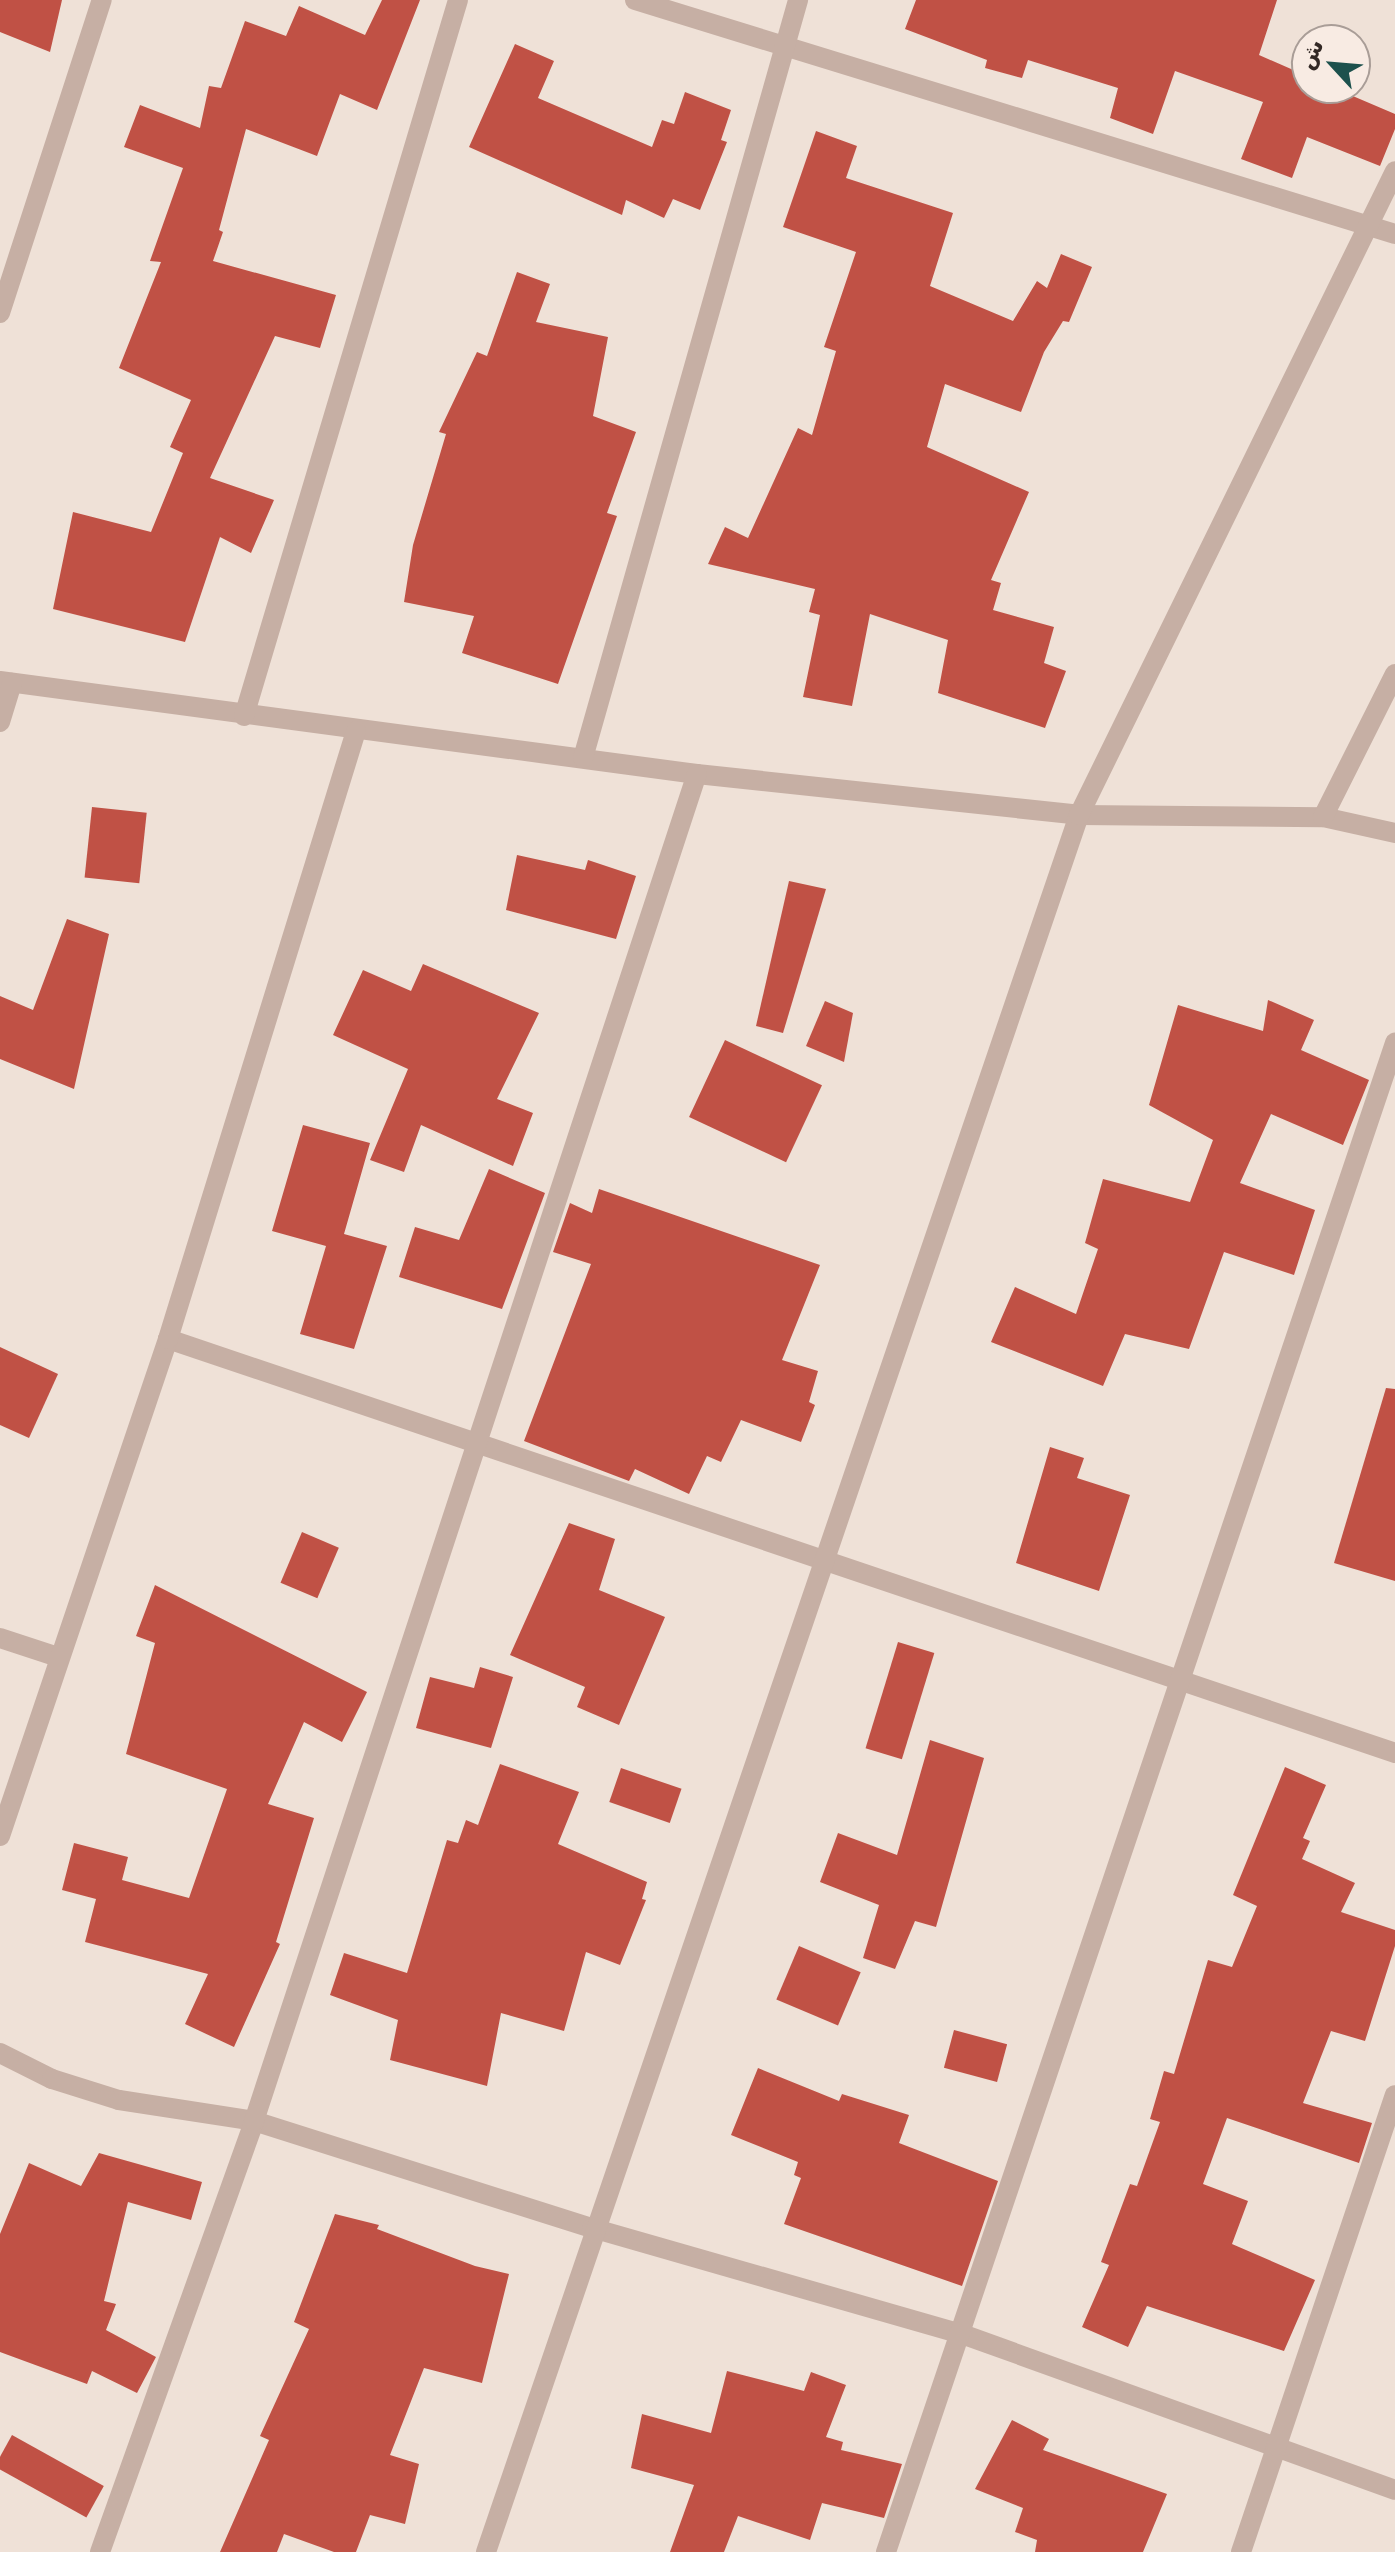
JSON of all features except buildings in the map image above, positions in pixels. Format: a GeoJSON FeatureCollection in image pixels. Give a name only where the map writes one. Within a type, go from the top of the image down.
{"type":"FeatureCollection","features":[{"type":"Feature","properties":{"kind":"street"},"geometry":{"type":"LineString","coordinates":[[0,313],[102,0]]}},
{"type":"Feature","properties":{"kind":"street"},"geometry":{"type":"LineString","coordinates":[[244,716],[458,0]]}},
{"type":"Feature","properties":{"kind":"street"},"geometry":{"type":"LineString","coordinates":[[635,0],[1395,234]]}},
{"type":"Feature","properties":{"kind":"street"},"geometry":{"type":"LineString","coordinates":[[583,758],[798,0]]}},
{"type":"Feature","properties":{"kind":"street"},"geometry":{"type":"LineString","coordinates":[[486,2552],[592,2228],[1079,815],[1365,225],[1395,171]]}},
{"type":"Feature","properties":{"kind":"street"},"geometry":{"type":"LineString","coordinates":[[1323,817],[1395,674]]}},
{"type":"Feature","properties":{"kind":"street"},"geometry":{"type":"LineString","coordinates":[[0,722],[6,682],[697,774],[1079,815],[1323,817],[1395,833]]}},
{"type":"Feature","properties":{"kind":"street"},"geometry":{"type":"LineString","coordinates":[[0,1836],[168,1339],[356,731]]}},
{"type":"Feature","properties":{"kind":"street"},"geometry":{"type":"LineString","coordinates":[[100,2552],[254,2121],[697,774]]}},
{"type":"Feature","properties":{"kind":"street"},"geometry":{"type":"LineString","coordinates":[[886,2552],[1395,1043]]}},
{"type":"Feature","properties":{"kind":"street"},"geometry":{"type":"LineString","coordinates":[[168,1339],[1395,1753]]}},
{"type":"Feature","properties":{"kind":"street"},"geometry":{"type":"LineString","coordinates":[[0,1638],[58,1657]]}},
{"type":"Feature","properties":{"kind":"street"},"geometry":{"type":"LineString","coordinates":[[0,2053],[52,2079],[119,2100],[254,2121],[592,2228],[959,2333],[1278,2445],[1395,2490]]}},
{"type":"Feature","properties":{"kind":"street"},"geometry":{"type":"LineString","coordinates":[[1241,2552],[1395,2095]]}}]}
